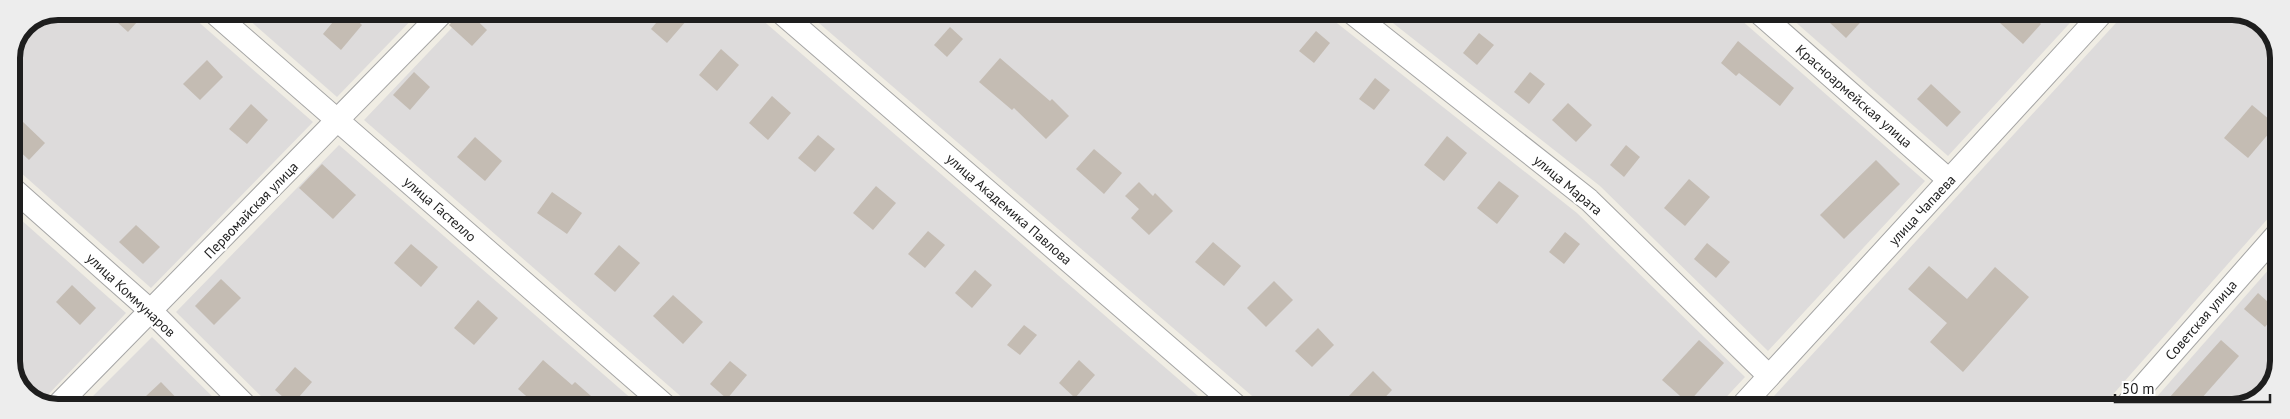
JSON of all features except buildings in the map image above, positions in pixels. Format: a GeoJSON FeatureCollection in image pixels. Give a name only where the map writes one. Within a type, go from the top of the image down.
{"type":"FeatureCollection","features":[{"type":"Feature","properties":{"kind":"street","name":"улица Гастелло"},"geometry":{"type":"LineString","coordinates":[[222,20],[658,399]]}},
{"type":"Feature","properties":{"kind":"street","name":"Первомайская улица"},"geometry":{"type":"LineString","coordinates":[[64,399],[152,312],[435,20]]}},
{"type":"Feature","properties":{"kind":"street","name":"улица Академика Павлова"},"geometry":{"type":"LineString","coordinates":[[788,20],[1229,399]]}},
{"type":"Feature","properties":{"kind":"street","name":"улица Марата"},"geometry":{"type":"LineString","coordinates":[[1361,20],[1589,200],[1769,376]]}},
{"type":"Feature","properties":{"kind":"street","name":"Красноармейская улица"},"geometry":{"type":"LineString","coordinates":[[1767,20],[1949,180]]}},
{"type":"Feature","properties":{"kind":"street","name":"улица Чапаева"},"geometry":{"type":"LineString","coordinates":[[1748,399],[2096,20]]}},
{"type":"Feature","properties":{"kind":"street","name":"улица Коммунаров"},"geometry":{"type":"LineString","coordinates":[[20,195],[152,312],[239,399]]}},
{"type":"Feature","properties":{"kind":"street","name":"Советская улица"},"geometry":{"type":"LineString","coordinates":[[2132,399],[2270,242]]}},
{"type":"Feature","properties":{"kind":"shaded area"},"geometry":{"type":"Polygon","coordinates":[[[58,20],[196,20],[313,122],[151,288],[20,172],[21,51],[26,37],[43,23],[58,20]]]}},
{"type":"Feature","properties":{"kind":"shaded area"},"geometry":{"type":"Polygon","coordinates":[[[249,20],[411,20],[337,97],[249,20]]]}},
{"type":"Feature","properties":{"kind":"shaded area"},"geometry":{"type":"Polygon","coordinates":[[[459,20],[762,20],[1202,399],[684,399],[364,120],[459,20]]]}},
{"type":"Feature","properties":{"kind":"shaded area"},"geometry":{"type":"Polygon","coordinates":[[[815,20],[1333,20],[1577,213],[1745,377],[1724,399],[1256,399],[815,20]]]}},
{"type":"Feature","properties":{"kind":"shaded area"},"geometry":{"type":"Polygon","coordinates":[[[1389,20],[1741,20],[1925,181],[1768,351],[1600,186],[1389,20]]]}},
{"type":"Feature","properties":{"kind":"shaded area"},"geometry":{"type":"Polygon","coordinates":[[[1793,20],[2073,20],[1948,156],[1793,20]]]}},
{"type":"Feature","properties":{"kind":"shaded area"},"geometry":{"type":"Polygon","coordinates":[[[2119,20],[2237,20],[2251,25],[2264,37],[2270,55],[2270,216],[2109,399],[1771,399],[2119,20]]]}},
{"type":"Feature","properties":{"kind":"shaded area"},"geometry":{"type":"Polygon","coordinates":[[[339,145],[632,399],[264,399],[176,312],[339,145]]]}},
{"type":"Feature","properties":{"kind":"shaded area"},"geometry":{"type":"Polygon","coordinates":[[[20,219],[126,313],[46,397],[31,388],[23,376],[20,364],[20,219]]]}},
{"type":"Feature","properties":{"kind":"shaded area"},"geometry":{"type":"Polygon","coordinates":[[[2270,268],[2270,366],[2261,386],[2251,394],[2237,399],[2155,399],[2270,268]]]}},
{"type":"Feature","properties":{"kind":"shaded area"},"geometry":{"type":"Polygon","coordinates":[[[152,337],[215,399],[90,399],[152,337]]]}}]}
